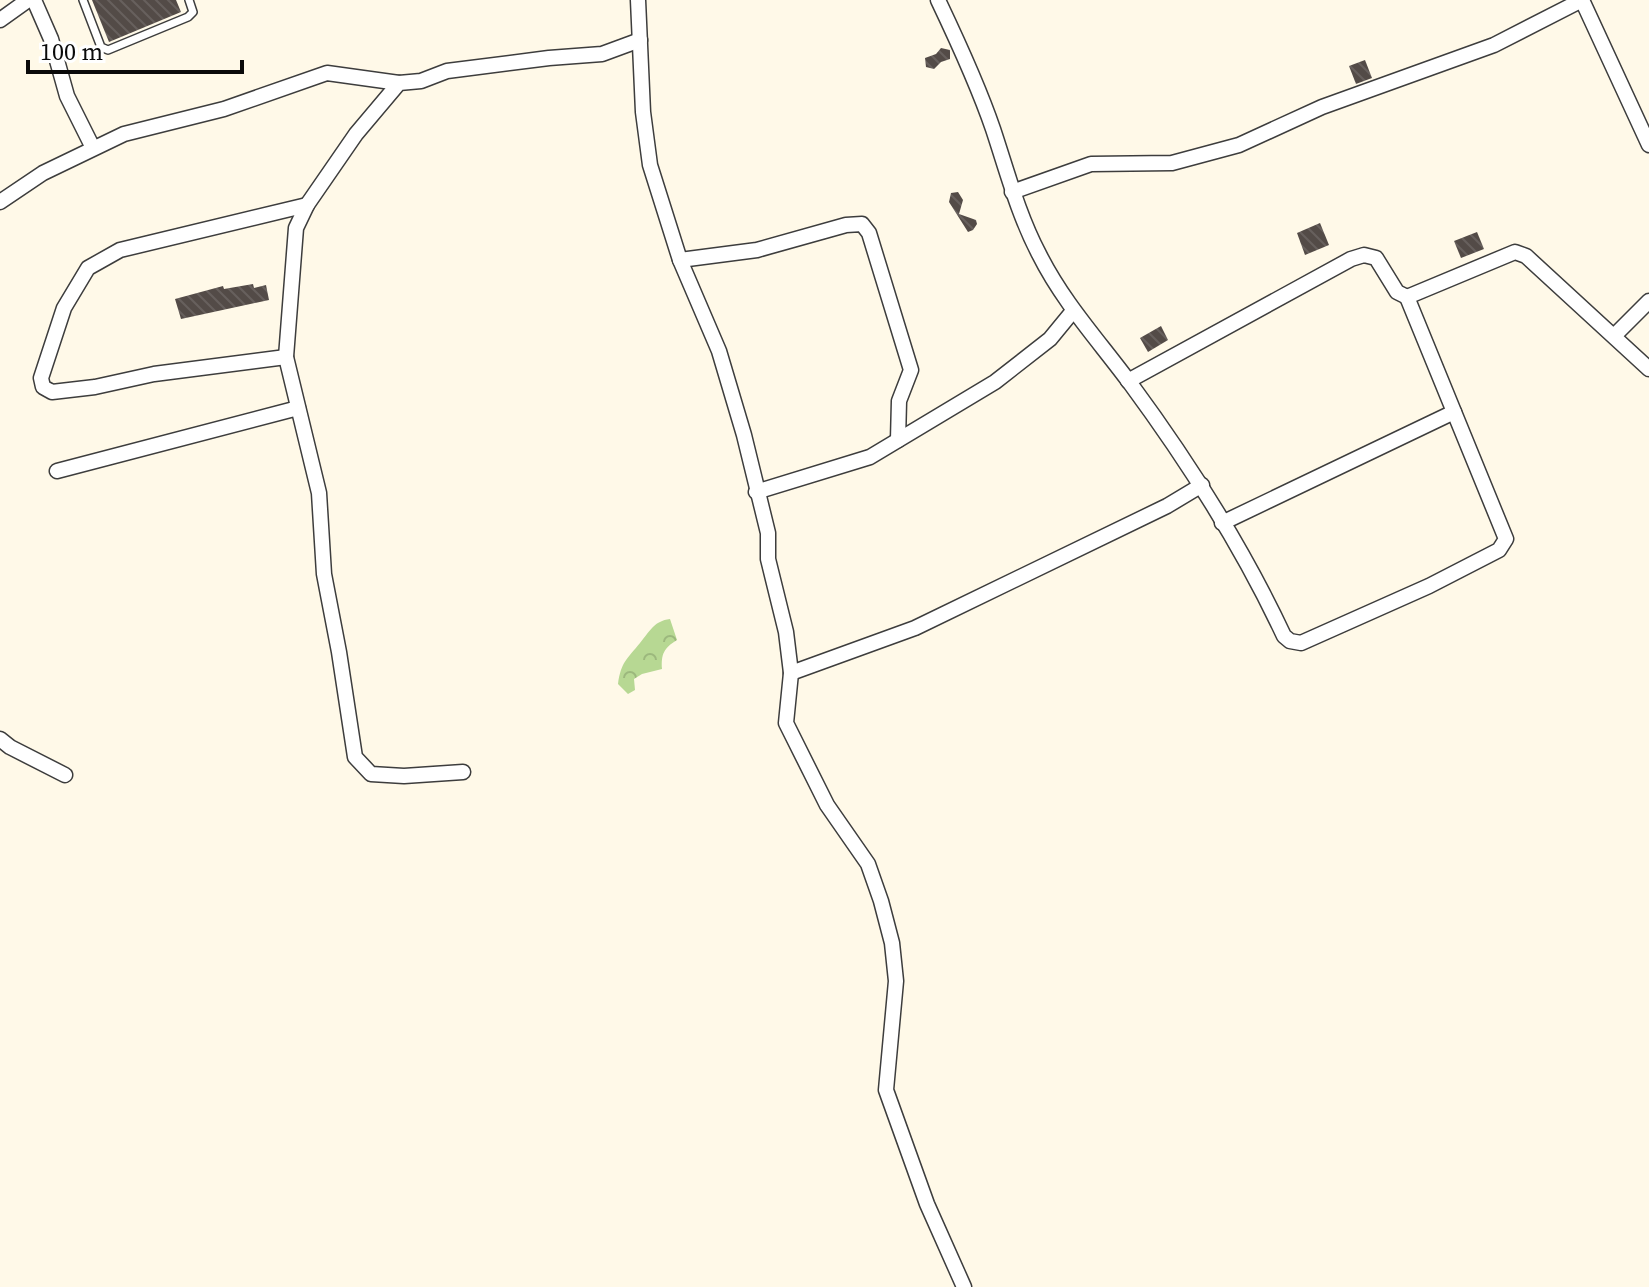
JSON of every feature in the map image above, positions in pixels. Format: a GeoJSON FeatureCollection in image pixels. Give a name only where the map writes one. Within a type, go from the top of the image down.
{"type":"FeatureCollection","features":[{"type":"Feature","properties":{"kind":"street"},"geometry":{"type":"LineString","coordinates":[[0,20],[31,0],[51,39],[67,96],[93,148]]}},
{"type":"Feature","properties":{"kind":"street"},"geometry":{"type":"LineString","coordinates":[[638,0],[643,112],[650,165],[680,260],[719,351],[768,533],[768,559],[786,632],[791,673],[786,723],[827,805],[868,864],[881,901],[892,943],[896,981],[886,1090],[927,1204],[964,1287]]}},
{"type":"Feature","properties":{"kind":"street"},"geometry":{"type":"LineString","coordinates":[[938,0],[992,128],[1012,192],[1039,254],[1073,311],[1128,381],[1202,485],[1222,523],[1245,555],[1284,636],[1301,643],[1429,586],[1499,550],[1506,539],[1407,297],[1397,292],[1376,258],[1364,255],[1351,259],[1128,381]]}},
{"type":"Feature","properties":{"kind":"street"},"geometry":{"type":"LineString","coordinates":[[1012,192],[1091,164],[1172,163],[1239,145],[1322,107],[1494,45],[1582,0],[1649,145]]}},
{"type":"Feature","properties":{"kind":"street"},"geometry":{"type":"LineString","coordinates":[[0,202],[43,173],[124,134],[224,109],[327,73],[399,83],[421,81],[447,71],[602,54],[640,40]]}},
{"type":"Feature","properties":{"kind":"street"},"geometry":{"type":"LineString","coordinates":[[399,83],[356,134],[307,205],[296,228],[286,357],[319,493],[324,574],[355,757],[371,774],[404,776],[463,772]]}},
{"type":"Feature","properties":{"kind":"street"},"geometry":{"type":"LineString","coordinates":[[286,357],[154,374],[95,387],[52,392],[43,387],[41,378],[64,308],[88,268],[120,250],[307,205]]}},
{"type":"Feature","properties":{"kind":"street"},"geometry":{"type":"LineString","coordinates":[[680,260],[757,250],[846,225],[862,224],[869,233],[911,370],[899,401],[898,440]]}},
{"type":"Feature","properties":{"kind":"street"},"geometry":{"type":"LineString","coordinates":[[1407,297],[1515,252],[1526,256],[1649,369]]}},
{"type":"Feature","properties":{"kind":"street"},"geometry":{"type":"LineString","coordinates":[[1614,336],[1649,301]]}},
{"type":"Feature","properties":{"kind":"street"},"geometry":{"type":"LineString","coordinates":[[756,492],[870,457],[995,382],[1050,339],[1073,311]]}},
{"type":"Feature","properties":{"kind":"street"},"geometry":{"type":"LineString","coordinates":[[57,471],[298,408]]}},
{"type":"Feature","properties":{"kind":"street"},"geometry":{"type":"LineString","coordinates":[[1222,523],[1454,412]]}},
{"type":"Feature","properties":{"kind":"street"},"geometry":{"type":"LineString","coordinates":[[791,673],[804,671],[915,628],[1154,512],[1202,485]]}},
{"type":"Feature","properties":{"kind":"street"},"geometry":{"type":"LineString","coordinates":[[0,739],[65,775]]}},
{"type":"Feature","properties":{"kind":"lane"},"geometry":{"type":"LineString","coordinates":[[83,0],[101,47],[108,50],[188,17],[193,12],[189,0]]}},
{"type":"Feature","properties":{"kind":"green space"},"geometry":{"type":"Polygon","coordinates":[[[670,619],[677,640],[664,652],[662,669],[634,679],[635,690],[628,694],[618,684],[625,661],[653,627],[670,619]]]}},
{"type":"Feature","properties":{"kind":"building"},"geometry":{"type":"Polygon","coordinates":[[[92,0],[176,0],[181,12],[109,42],[92,0]]]}},
{"type":"Feature","properties":{"kind":"building"},"geometry":{"type":"Polygon","coordinates":[[[941,48],[950,50],[950,59],[934,69],[926,67],[925,58],[936,54],[941,48]]]}},
{"type":"Feature","properties":{"kind":"building"},"geometry":{"type":"Polygon","coordinates":[[[1365,60],[1372,78],[1356,84],[1349,66],[1365,60]]]}},
{"type":"Feature","properties":{"kind":"building"},"geometry":{"type":"Polygon","coordinates":[[[958,192],[963,200],[959,214],[976,220],[977,224],[968,232],[949,202],[951,193],[958,192]]]}},
{"type":"Feature","properties":{"kind":"building"},"geometry":{"type":"Polygon","coordinates":[[[1320,223],[1329,245],[1305,255],[1297,233],[1320,223]]]}},
{"type":"Feature","properties":{"kind":"building"},"geometry":{"type":"Polygon","coordinates":[[[1477,232],[1484,249],[1461,258],[1454,241],[1477,232]]]}},
{"type":"Feature","properties":{"kind":"building"},"geometry":{"type":"Polygon","coordinates":[[[253,284],[254,288],[266,285],[269,300],[181,319],[175,299],[223,286],[224,289],[253,284]]]}},
{"type":"Feature","properties":{"kind":"building"},"geometry":{"type":"Polygon","coordinates":[[[1161,326],[1168,340],[1148,352],[1140,338],[1161,326]]]}}]}
